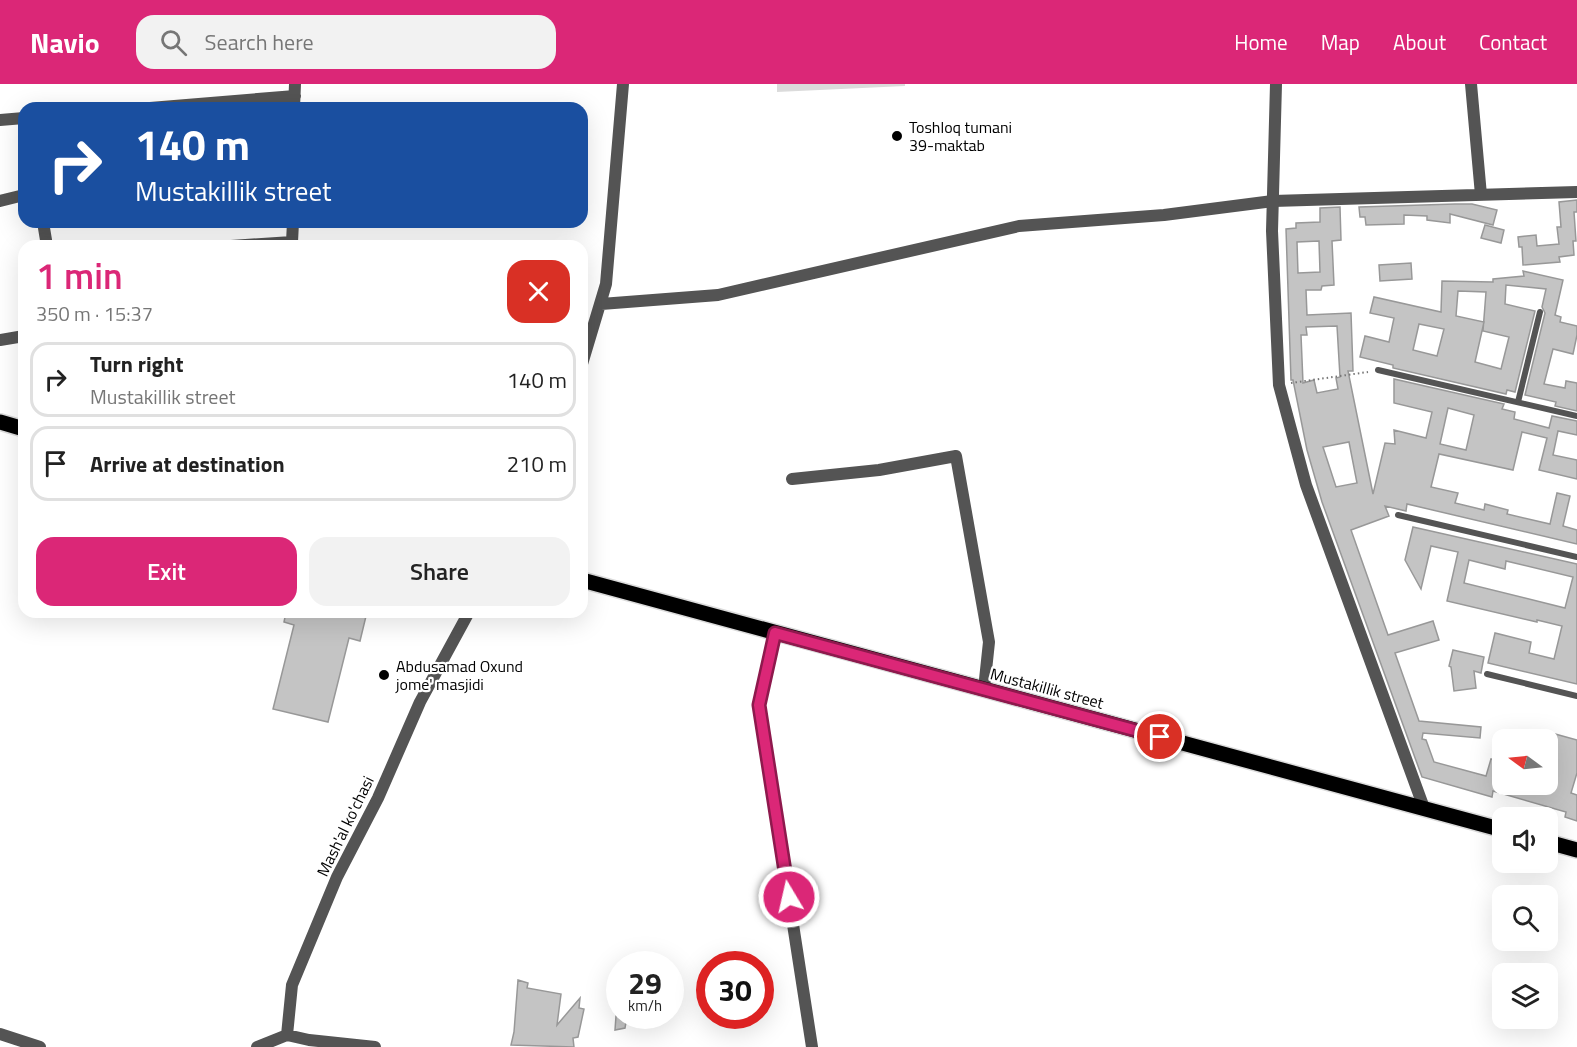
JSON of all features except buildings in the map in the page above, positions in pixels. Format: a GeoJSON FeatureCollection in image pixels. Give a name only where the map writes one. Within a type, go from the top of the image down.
{"type":"FeatureCollection","features":[{"type":"Feature","properties":{"kind":"main road"},"geometry":{"type":"LineString","coordinates":[[0,422],[18,427]]}},
{"type":"Feature","properties":{"kind":"main road","name":"Mustakillik street"},"geometry":{"type":"LineString","coordinates":[[588,582],[1492,827]]}},
{"type":"Feature","properties":{"kind":"main road"},"geometry":{"type":"LineString","coordinates":[[1558,845],[1577,850]]}},
{"type":"Feature","properties":{"kind":"street"},"geometry":{"type":"LineString","coordinates":[[588,345],[606,284],[623,84]]}},
{"type":"Feature","properties":{"kind":"street"},"geometry":{"type":"LineString","coordinates":[[1276,84],[1272,231],[1279,385],[1306,485],[1424,808]]}},
{"type":"Feature","properties":{"kind":"street"},"geometry":{"type":"LineString","coordinates":[[1471,84],[1481,195]]}},
{"type":"Feature","properties":{"kind":"street"},"geometry":{"type":"LineString","coordinates":[[222,102],[295,96]]}},
{"type":"Feature","properties":{"kind":"street"},"geometry":{"type":"LineString","coordinates":[[0,120],[18,118]]}},
{"type":"Feature","properties":{"kind":"street"},"geometry":{"type":"LineString","coordinates":[[601,304],[718,295],[1019,226],[1164,215],[1273,201],[1577,192]]}},
{"type":"Feature","properties":{"kind":"street"},"geometry":{"type":"LineString","coordinates":[[0,201],[18,196]]}},
{"type":"Feature","properties":{"kind":"street"},"geometry":{"type":"LineString","coordinates":[[0,340],[18,337]]}},
{"type":"Feature","properties":{"kind":"street"},"geometry":{"type":"LineString","coordinates":[[792,479],[879,470],[956,456],[989,642],[984,689]]}},
{"type":"Feature","properties":{"kind":"street","name":"Mash'al ko'chasi"},"geometry":{"type":"LineString","coordinates":[[287,1035],[292,985],[337,877],[378,798],[420,702],[466,618]]}},
{"type":"Feature","properties":{"kind":"street"},"geometry":{"type":"LineString","coordinates":[[775,633],[759,705],[812,1047]]}},
{"type":"Feature","properties":{"kind":"street"},"geometry":{"type":"LineString","coordinates":[[0,1034],[40,1047]]}},
{"type":"Feature","properties":{"kind":"street"},"geometry":{"type":"LineString","coordinates":[[257,1047],[287,1035],[309,1040],[375,1047]]}},
{"type":"Feature","properties":{"kind":"lane"},"geometry":{"type":"LineString","coordinates":[[1518,402],[1540,312]]}},
{"type":"Feature","properties":{"kind":"lane"},"geometry":{"type":"LineString","coordinates":[[1378,370],[1577,416]]}},
{"type":"Feature","properties":{"kind":"lane"},"geometry":{"type":"LineString","coordinates":[[1398,515],[1577,557]]}},
{"type":"Feature","properties":{"kind":"lane"},"geometry":{"type":"LineString","coordinates":[[1487,674],[1577,696]]}},
{"type":"Feature","properties":{"kind":"path"},"geometry":{"type":"LineString","coordinates":[[1279,385],[1378,370]]}},
{"type":"Feature","properties":{"kind":"shaded area"},"geometry":{"type":"Polygon","coordinates":[[[777,84],[905,84],[905,86],[777,92],[777,84]]]}},
{"type":"Feature","properties":{"kind":"place","name":"Toshloq tumani 39-maktab"},"geometry":{"type":"Point","coordinates":[897,136]}},
{"type":"Feature","properties":{"kind":"place","name":"Abdusamad Oxund jome' masjidi"},"geometry":{"type":"Point","coordinates":[384,675]}},
{"type":"Feature","properties":{"kind":"route"},"geometry":{"type":"LineString","coordinates":[[789,897],[759,705],[775,633],[1160,737]]}}]}
